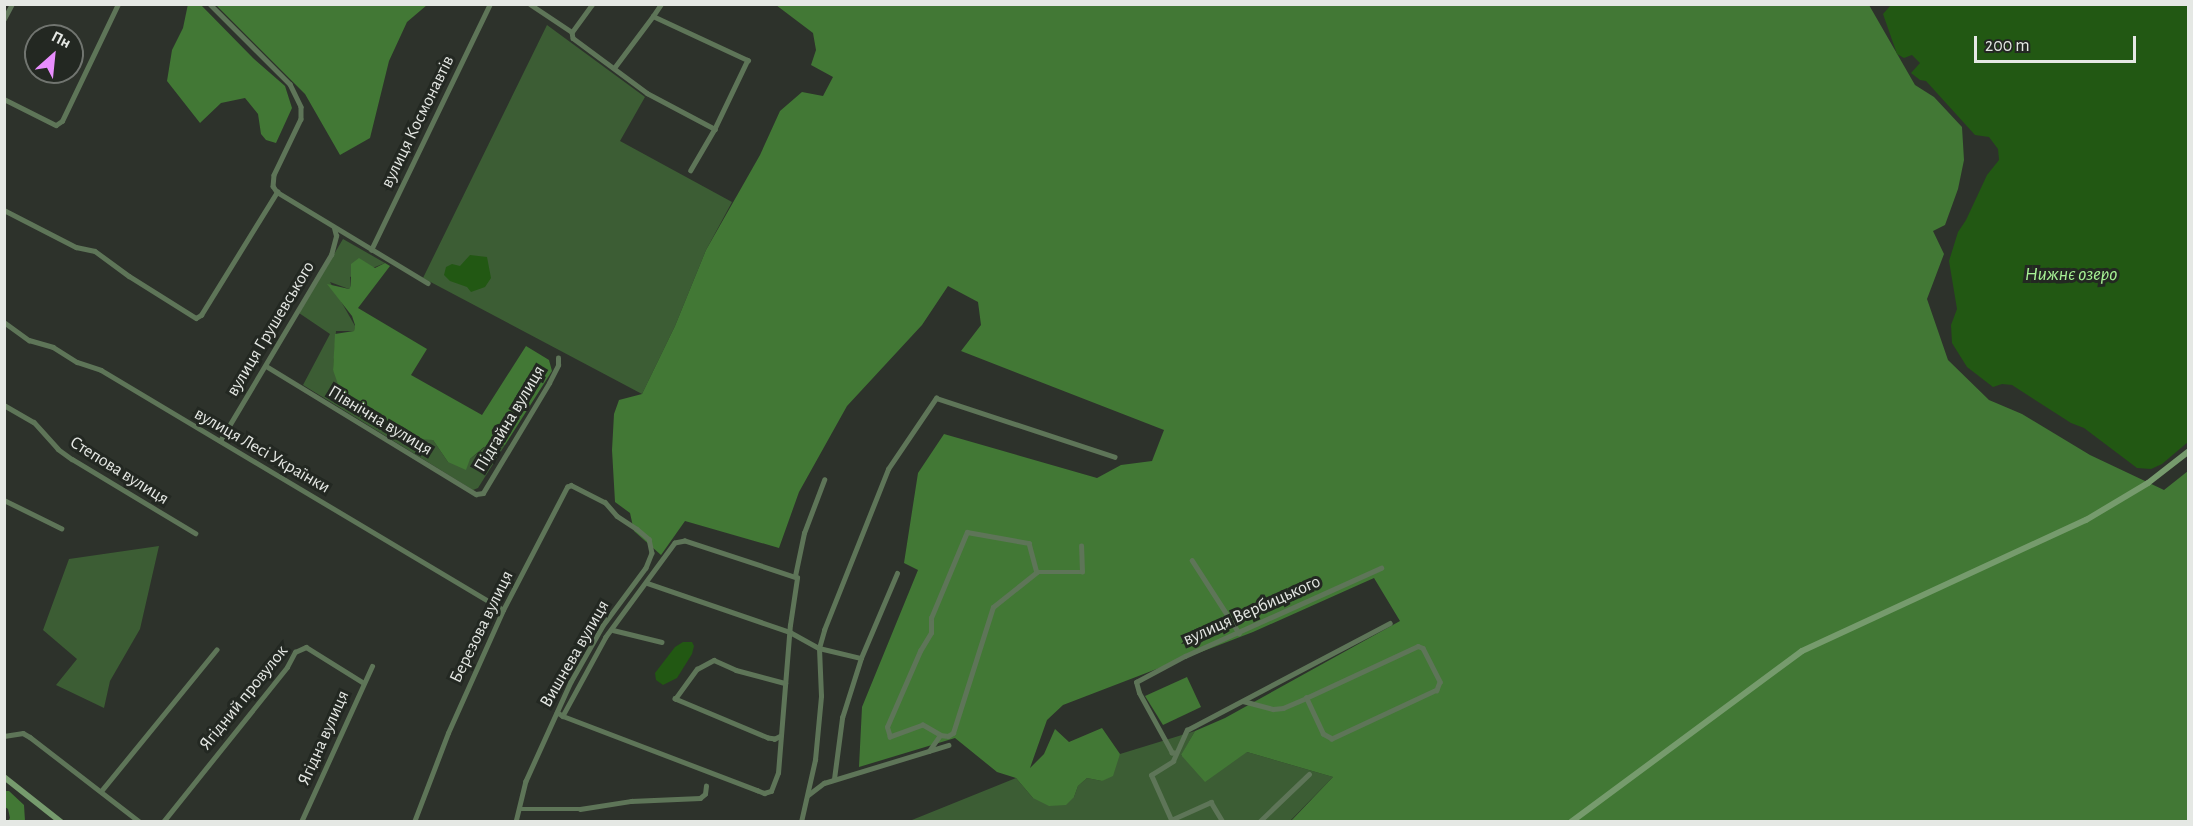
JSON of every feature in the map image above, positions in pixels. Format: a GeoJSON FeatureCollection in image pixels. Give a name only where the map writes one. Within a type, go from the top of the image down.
{"type":"FeatureCollection","features":[{"type":"Feature","properties":{"kind":"street"},"geometry":{"type":"LineString","coordinates":[[4,19],[12,4]]}},
{"type":"Feature","properties":{"kind":"street"},"geometry":{"type":"LineString","coordinates":[[4,99],[56,125],[62,122],[118,4]]}},
{"type":"Feature","properties":{"kind":"street"},"geometry":{"type":"LineString","coordinates":[[210,4],[290,84],[301,107],[301,119],[274,175],[273,186],[277,192],[428,283]]}},
{"type":"Feature","properties":{"kind":"street","name":"вулиця Космонавтів"},"geometry":{"type":"LineString","coordinates":[[371,250],[490,4]]}},
{"type":"Feature","properties":{"kind":"street"},"geometry":{"type":"LineString","coordinates":[[530,4],[572,32]]}},
{"type":"Feature","properties":{"kind":"street"},"geometry":{"type":"LineString","coordinates":[[592,4],[572,32],[573,38],[647,93],[715,129]]}},
{"type":"Feature","properties":{"kind":"street"},"geometry":{"type":"LineString","coordinates":[[614,68],[661,4]]}},
{"type":"Feature","properties":{"kind":"street"},"geometry":{"type":"LineString","coordinates":[[652,16],[748,60],[715,129],[691,171]]}},
{"type":"Feature","properties":{"kind":"street"},"geometry":{"type":"LineString","coordinates":[[4,210],[76,247],[95,251],[129,276],[196,318],[201,315],[277,192]]}},
{"type":"Feature","properties":{"kind":"street","name":"вулиця Грушевського"},"geometry":{"type":"LineString","coordinates":[[220,441],[334,250],[334,228]]}},
{"type":"Feature","properties":{"kind":"street","name":"вулиця Лесі Українки"},"geometry":{"type":"LineString","coordinates":[[4,322],[29,340],[53,347],[77,362],[101,370],[503,610]]}},
{"type":"Feature","properties":{"kind":"street","name":"Підгайна вулиця"},"geometry":{"type":"LineString","coordinates":[[483,493],[549,383],[558,365],[558,358]]}},
{"type":"Feature","properties":{"kind":"street","name":"Північна вулиця"},"geometry":{"type":"LineString","coordinates":[[266,366],[453,482],[476,494],[483,493]]}},
{"type":"Feature","properties":{"kind":"street"},"geometry":{"type":"LineString","coordinates":[[801,822],[815,760],[821,696],[819,648],[888,468],[936,398],[1115,458]]}},
{"type":"Feature","properties":{"kind":"street","name":"Степова вулиця"},"geometry":{"type":"LineString","coordinates":[[4,405],[34,422],[58,449],[72,459],[195,533]]}},
{"type":"Feature","properties":{"kind":"street"},"geometry":{"type":"LineString","coordinates":[[1571,822],[1802,651],[2086,520],[2148,483],[2188,452]]}},
{"type":"Feature","properties":{"kind":"street"},"geometry":{"type":"LineString","coordinates":[[557,712],[764,792],[771,791],[778,773],[797,578],[795,576],[804,533],[824,480]]}},
{"type":"Feature","properties":{"kind":"street","name":"Березова вулиця"},"geometry":{"type":"LineString","coordinates":[[414,822],[448,733],[503,610],[567,486],[571,484],[605,502]]}},
{"type":"Feature","properties":{"kind":"street"},"geometry":{"type":"LineString","coordinates":[[4,500],[61,528]]}},
{"type":"Feature","properties":{"kind":"street","name":"Вишнева вулиця"},"geometry":{"type":"LineString","coordinates":[[516,822],[526,781],[557,712],[603,626],[646,568],[652,552],[649,538],[617,516],[605,502]]}},
{"type":"Feature","properties":{"kind":"street"},"geometry":{"type":"LineString","coordinates":[[1037,572],[1029,543],[970,530],[967,532],[931,618],[931,633],[920,651],[887,727],[890,737],[923,725],[940,735],[948,736],[953,733],[993,607],[1037,572],[1082,572],[1081,546]]}},
{"type":"Feature","properties":{"kind":"street"},"geometry":{"type":"LineString","coordinates":[[563,716],[595,653],[671,547],[685,541],[795,576]]}},
{"type":"Feature","properties":{"kind":"street"},"geometry":{"type":"LineString","coordinates":[[1192,560],[1239,633]]}},
{"type":"Feature","properties":{"kind":"street","name":"вулиця Вербицького"},"geometry":{"type":"LineString","coordinates":[[1175,753],[1172,753],[1139,693],[1136,682],[1185,656],[1381,568]]}},
{"type":"Feature","properties":{"kind":"street"},"geometry":{"type":"LineString","coordinates":[[834,780],[842,718],[861,658],[897,573]]}},
{"type":"Feature","properties":{"kind":"street"},"geometry":{"type":"LineString","coordinates":[[647,583],[790,632],[819,648],[861,658]]}},
{"type":"Feature","properties":{"kind":"street"},"geometry":{"type":"LineString","coordinates":[[1223,822],[1211,802],[1172,821],[1151,775],[1173,761],[1187,730],[1390,623]]}},
{"type":"Feature","properties":{"kind":"street"},"geometry":{"type":"LineString","coordinates":[[613,630],[662,642]]}},
{"type":"Feature","properties":{"kind":"street","name":"Ягідний провулок"},"geometry":{"type":"LineString","coordinates":[[163,822],[287,667],[295,652],[306,646],[364,683]]}},
{"type":"Feature","properties":{"kind":"street"},"geometry":{"type":"LineString","coordinates":[[1243,701],[1283,708],[1418,646],[1423,648],[1440,682],[1437,690],[1332,739],[1323,734],[1306,698]]}},
{"type":"Feature","properties":{"kind":"street"},"geometry":{"type":"LineString","coordinates":[[102,790],[216,650]]}},
{"type":"Feature","properties":{"kind":"street"},"geometry":{"type":"LineString","coordinates":[[781,736],[775,739],[768,738],[675,699],[697,669],[714,660],[785,684]]}},
{"type":"Feature","properties":{"kind":"street","name":"Ягідна вулиця"},"geometry":{"type":"LineString","coordinates":[[302,822],[372,666]]}},
{"type":"Feature","properties":{"kind":"street"},"geometry":{"type":"LineString","coordinates":[[4,736],[22,733],[30,737],[102,790],[140,822]]}},
{"type":"Feature","properties":{"kind":"street"},"geometry":{"type":"LineString","coordinates":[[929,752],[940,735]]}},
{"type":"Feature","properties":{"kind":"street"},"geometry":{"type":"LineString","coordinates":[[808,795],[824,783],[948,745]]}},
{"type":"Feature","properties":{"kind":"street"},"geometry":{"type":"LineString","coordinates":[[1259,822],[1310,774]]}},
{"type":"Feature","properties":{"kind":"street"},"geometry":{"type":"LineString","coordinates":[[4,777],[62,822]]}},
{"type":"Feature","properties":{"kind":"street"},"geometry":{"type":"LineString","coordinates":[[520,809],[580,809],[631,801],[700,798],[705,794],[706,786]]}},
{"type":"Feature","properties":{"kind":"shaded area"},"geometry":{"type":"Polygon","coordinates":[[[188,4],[201,5],[253,58],[285,86],[292,108],[276,143],[266,140],[261,134],[258,114],[245,98],[221,103],[200,123],[167,81],[172,50],[183,28],[188,4]]]}},
{"type":"Feature","properties":{"kind":"shaded area"},"geometry":{"type":"Polygon","coordinates":[[[216,5],[427,5],[407,22],[389,61],[370,138],[340,155],[305,94],[216,5]]]}},
{"type":"Feature","properties":{"kind":"shaded area"},"geometry":{"type":"Polygon","coordinates":[[[776,5],[1869,5],[1915,85],[1934,97],[1962,127],[1964,160],[1958,189],[1945,225],[1933,231],[1944,254],[1927,299],[1948,360],[1989,400],[2022,414],[2090,455],[2164,490],[2188,471],[2188,821],[1290,822],[1333,777],[1247,752],[1205,782],[1181,755],[1195,731],[1225,718],[1400,621],[1374,578],[1253,632],[1063,705],[1047,720],[1030,768],[1044,754],[1055,729],[1069,742],[1102,728],[1120,754],[1113,776],[1102,781],[1087,778],[1078,786],[1074,797],[1066,805],[1049,806],[1033,798],[1016,778],[997,772],[955,738],[859,767],[862,707],[918,570],[904,563],[918,473],[944,434],[1097,478],[1121,465],[1152,461],[1164,430],[961,351],[981,325],[978,302],[948,286],[922,325],[847,406],[799,492],[779,548],[685,521],[661,555],[634,531],[630,513],[615,502],[612,450],[614,414],[619,400],[642,394],[675,326],[706,250],[760,155],[780,111],[802,92],[823,96],[833,77],[811,65],[816,50],[813,33],[776,5]]]}},
{"type":"Feature","properties":{"kind":"shaded area"},"geometry":{"type":"Polygon","coordinates":[[[547,25],[645,97],[620,141],[732,202],[706,250],[675,326],[642,394],[423,278],[547,25]]]}},
{"type":"Feature","properties":{"kind":"shaded area"},"geometry":{"type":"Polygon","coordinates":[[[343,239],[385,263],[350,277],[351,287],[349,289],[330,282],[355,326],[354,331],[336,331],[333,370],[374,416],[401,429],[403,439],[433,440],[448,462],[470,459],[485,447],[505,445],[478,488],[473,490],[303,385],[330,334],[299,313],[343,239]]]}},
{"type":"Feature","properties":{"kind":"shaded area"},"geometry":{"type":"Polygon","coordinates":[[[359,258],[375,268],[385,263],[390,266],[358,308],[427,349],[411,375],[482,415],[526,346],[549,360],[552,371],[505,445],[484,447],[470,459],[466,470],[448,462],[433,440],[403,439],[401,429],[363,409],[339,387],[333,370],[335,334],[354,331],[355,325],[352,316],[327,284],[349,289],[351,264],[359,258]]]}},
{"type":"Feature","properties":{"kind":"shaded area"},"geometry":{"type":"Polygon","coordinates":[[[159,546],[140,629],[110,681],[104,708],[56,685],[77,659],[43,630],[69,559],[159,546]]]}},
{"type":"Feature","properties":{"kind":"shaded area"},"geometry":{"type":"Polygon","coordinates":[[[1187,677],[1201,707],[1163,725],[1145,696],[1187,677]]]}},
{"type":"Feature","properties":{"kind":"shaded area"},"geometry":{"type":"Polygon","coordinates":[[[1195,731],[1181,756],[1247,752],[1333,777],[1290,821],[907,822],[1016,778],[1033,798],[1074,797],[1078,786],[1087,778],[1102,781],[1120,754],[1195,731]]]}},
{"type":"Feature","properties":{"kind":"shaded area"},"geometry":{"type":"Polygon","coordinates":[[[4,791],[9,791],[24,805],[25,821],[8,821],[10,818],[8,809],[5,807],[4,791]]]}},
{"type":"Feature","properties":{"kind":"water","name":"Нижнє озеро"},"geometry":{"type":"Polygon","coordinates":[[[1891,5],[2188,5],[2188,442],[2162,464],[2151,469],[2137,468],[2084,428],[2071,423],[2012,385],[2002,384],[1993,387],[1967,367],[1952,343],[1951,325],[1957,309],[1949,261],[1958,232],[1987,175],[1999,160],[1998,149],[1989,137],[1975,135],[1926,81],[1920,80],[1911,73],[1920,63],[1912,55],[1904,58],[1897,54],[1883,14],[1891,5]]]}},
{"type":"Feature","properties":{"kind":"water"},"geometry":{"type":"Polygon","coordinates":[[[470,255],[487,257],[491,278],[485,287],[471,292],[467,287],[450,281],[444,275],[446,267],[452,264],[460,266],[470,255]]]}},
{"type":"Feature","properties":{"kind":"water"},"geometry":{"type":"Polygon","coordinates":[[[683,642],[692,642],[694,646],[692,654],[677,678],[663,685],[656,680],[655,673],[675,647],[683,642]]]}}]}
